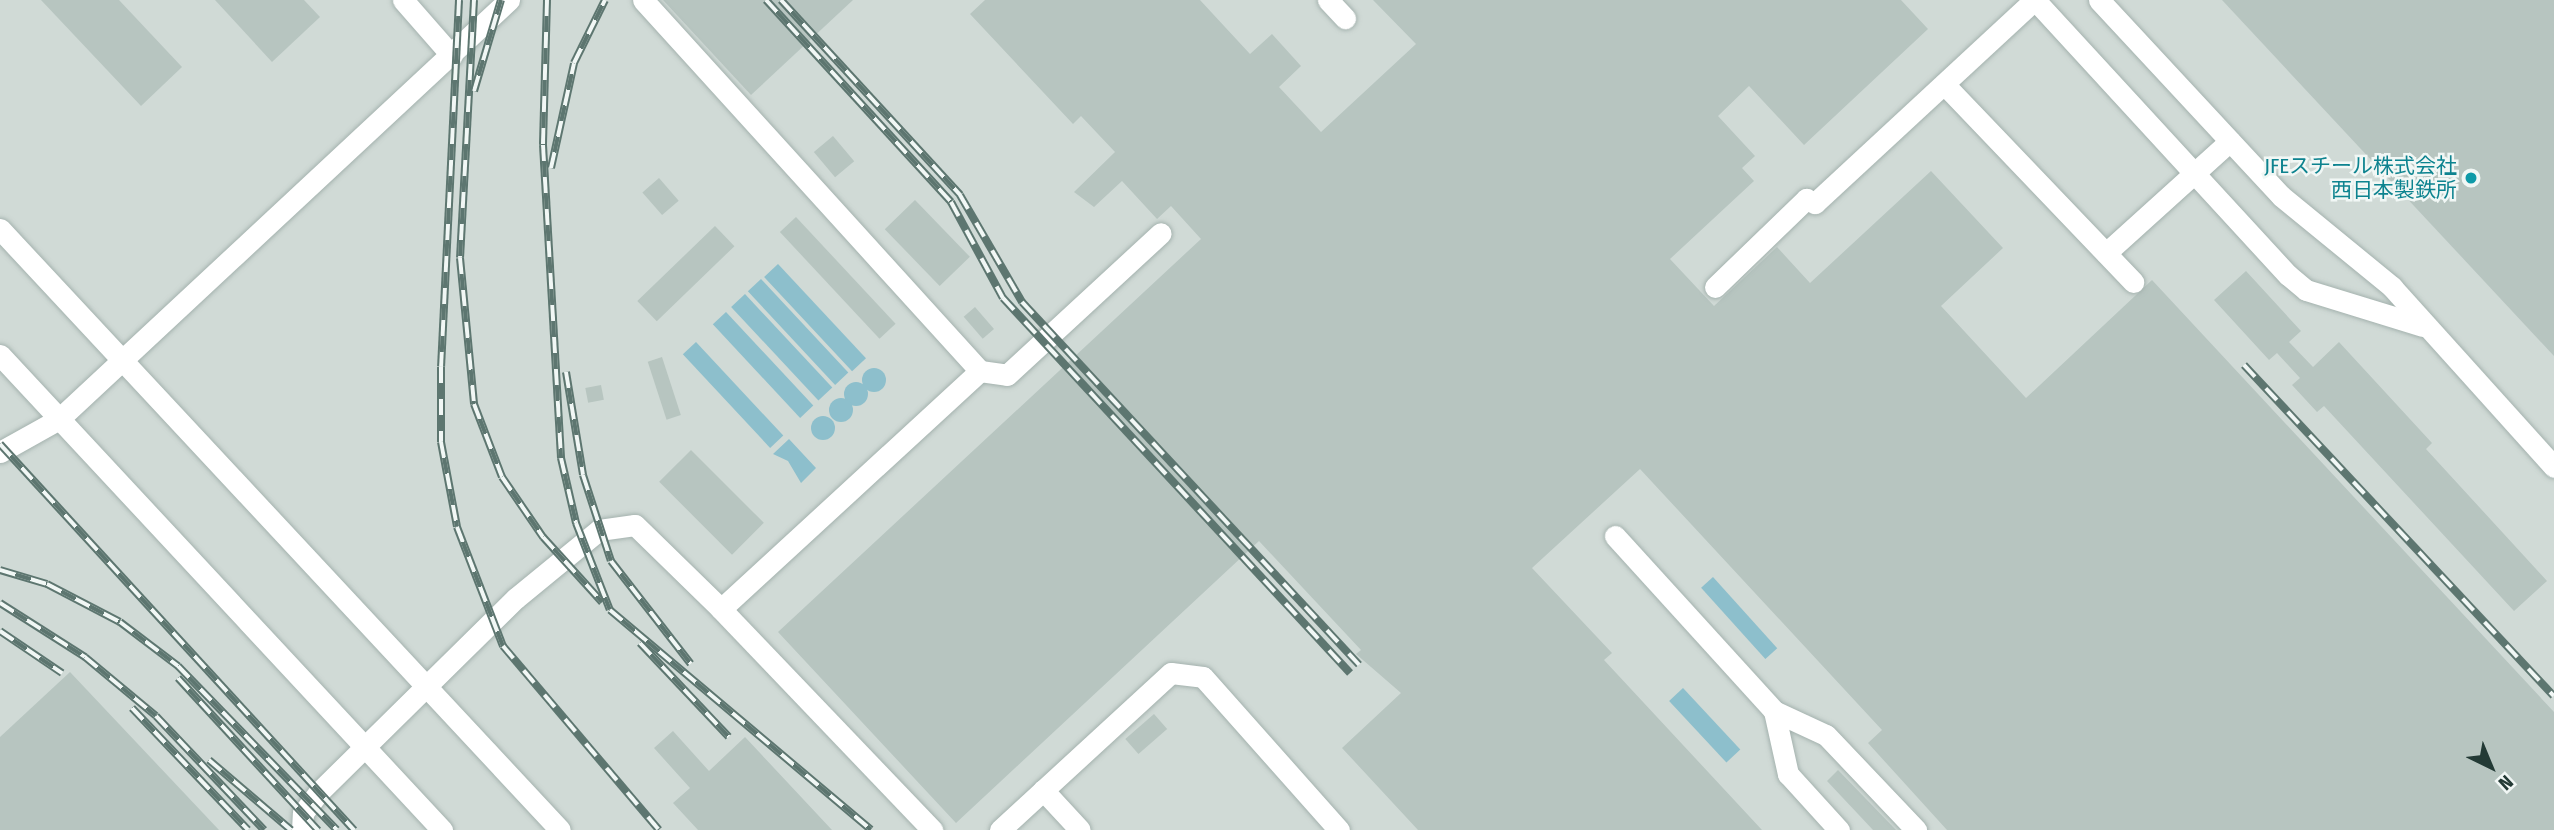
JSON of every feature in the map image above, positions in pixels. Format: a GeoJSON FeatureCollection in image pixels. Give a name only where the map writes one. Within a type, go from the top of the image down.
{"type":"FeatureCollection","features":[{"type":"Feature","properties":{"kind":"lane"},"geometry":{"type":"LineString","coordinates":[[403,0],[452,56]]}},
{"type":"Feature","properties":{"kind":"lane"},"geometry":{"type":"LineString","coordinates":[[484,23],[487,0]]}},
{"type":"Feature","properties":{"kind":"lane"},"geometry":{"type":"LineString","coordinates":[[0,452],[59,419],[452,56],[509,0]]}},
{"type":"Feature","properties":{"kind":"lane"},"geometry":{"type":"LineString","coordinates":[[643,0],[979,371],[1007,375],[1161,233]]}},
{"type":"Feature","properties":{"kind":"lane"},"geometry":{"type":"LineString","coordinates":[[1328,0],[1345,18]]}},
{"type":"Feature","properties":{"kind":"lane"},"geometry":{"type":"LineString","coordinates":[[1715,287],[1806,198],[1815,203],[2034,0],[2194,174],[2306,290],[2423,326]]}},
{"type":"Feature","properties":{"kind":"lane"},"geometry":{"type":"LineString","coordinates":[[2099,0],[2230,142],[2308,221],[2392,287],[2423,326],[2554,467]]}},
{"type":"Feature","properties":{"kind":"lane"},"geometry":{"type":"LineString","coordinates":[[1944,83],[2133,282]]}},
{"type":"Feature","properties":{"kind":"lane"},"geometry":{"type":"LineString","coordinates":[[2106,253],[2230,142]]}},
{"type":"Feature","properties":{"kind":"lane"},"geometry":{"type":"LineString","coordinates":[[0,229],[560,830]]}},
{"type":"Feature","properties":{"kind":"lane"},"geometry":{"type":"LineString","coordinates":[[0,355],[442,830]]}},
{"type":"Feature","properties":{"kind":"lane"},"geometry":{"type":"LineString","coordinates":[[721,609],[979,371]]}},
{"type":"Feature","properties":{"kind":"lane"},"geometry":{"type":"LineString","coordinates":[[302,830],[303,813],[319,792],[516,598],[608,524],[635,524],[655,539],[932,830]]}},
{"type":"Feature","properties":{"kind":"lane"},"geometry":{"type":"LineString","coordinates":[[1615,536],[1774,711],[1826,735],[1916,830]]}},
{"type":"Feature","properties":{"kind":"lane"},"geometry":{"type":"LineString","coordinates":[[1000,830],[1171,673],[1203,677],[1339,830]]}},
{"type":"Feature","properties":{"kind":"lane"},"geometry":{"type":"LineString","coordinates":[[1774,711],[1788,774],[1839,830]]}},
{"type":"Feature","properties":{"kind":"lane"},"geometry":{"type":"LineString","coordinates":[[1043,790],[1080,830]]}},
{"type":"Feature","properties":{"kind":"shaded area"},"geometry":{"type":"Polygon","coordinates":[[[0,0],[2554,0],[2554,830],[0,830],[0,0]]]}},
{"type":"Feature","properties":{"kind":"water"},"geometry":{"type":"Polygon","coordinates":[[[778,264],[866,358],[852,371],[764,277],[778,264]]]}},
{"type":"Feature","properties":{"kind":"water"},"geometry":{"type":"Polygon","coordinates":[[[761,279],[848,373],[835,385],[748,291],[761,279]]]}},
{"type":"Feature","properties":{"kind":"water"},"geometry":{"type":"Polygon","coordinates":[[[745,294],[832,388],[818,401],[731,307],[745,294]]]}},
{"type":"Feature","properties":{"kind":"water"},"geometry":{"type":"Polygon","coordinates":[[[726,312],[813,406],[800,418],[713,324],[726,312]]]}},
{"type":"Feature","properties":{"kind":"water"},"geometry":{"type":"Polygon","coordinates":[[[696,342],[783,436],[770,448],[683,354],[696,342]]]}},
{"type":"Feature","properties":{"kind":"water"},"geometry":{"type":"Polygon","coordinates":[[[874,368],[883,371],[886,380],[883,389],[874,392],[865,389],[862,380],[865,371],[874,368]]]}},
{"type":"Feature","properties":{"kind":"water"},"geometry":{"type":"Polygon","coordinates":[[[856,382],[865,385],[868,394],[865,403],[856,406],[847,403],[844,394],[847,385],[856,382]]]}},
{"type":"Feature","properties":{"kind":"water"},"geometry":{"type":"Polygon","coordinates":[[[841,398],[850,401],[853,410],[850,419],[841,422],[832,419],[829,410],[832,401],[841,398]]]}},
{"type":"Feature","properties":{"kind":"water"},"geometry":{"type":"Polygon","coordinates":[[[823,416],[832,419],[835,428],[832,437],[823,440],[814,437],[811,428],[814,419],[823,416]]]}},
{"type":"Feature","properties":{"kind":"water"},"geometry":{"type":"Polygon","coordinates":[[[789,439],[816,468],[801,483],[788,461],[773,454],[789,439]]]}},
{"type":"Feature","properties":{"kind":"water"},"geometry":{"type":"Polygon","coordinates":[[[1713,577],[1777,648],[1765,659],[1701,588],[1713,577]]]}},
{"type":"Feature","properties":{"kind":"water"},"geometry":{"type":"Polygon","coordinates":[[[1683,688],[1740,749],[1726,762],[1669,701],[1683,688]]]}},
{"type":"Feature","properties":{"kind":"building"},"geometry":{"type":"Polygon","coordinates":[[[41,0],[119,0],[182,67],[141,106],[41,0]]]}},
{"type":"Feature","properties":{"kind":"building"},"geometry":{"type":"Polygon","coordinates":[[[215,0],[304,0],[320,17],[272,62],[215,0]]]}},
{"type":"Feature","properties":{"kind":"building"},"geometry":{"type":"Polygon","coordinates":[[[663,0],[853,0],[751,95],[663,0]]]}},
{"type":"Feature","properties":{"kind":"building"},"geometry":{"type":"Polygon","coordinates":[[[985,0],[1200,0],[1250,54],[1272,34],[1301,66],[1279,87],[1321,132],[1416,44],[1373,0],[1901,0],[1928,29],[1804,145],[1749,86],[1718,116],[1755,156],[1742,168],[1754,181],[1670,259],[1714,306],[1777,247],[1810,283],[1931,171],[2003,248],[1941,306],[2026,398],[2152,280],[2554,712],[2554,830],[1947,830],[1868,743],[1882,730],[1640,469],[1532,568],[1612,653],[1604,660],[1762,830],[1418,830],[1342,748],[1401,693],[1356,654],[1361,650],[1259,541],[956,823],[778,632],[1201,239],[1171,206],[1157,219],[1122,181],[1094,207],[1074,192],[1115,152],[1081,116],[1073,124],[970,14],[985,0]]]}},
{"type":"Feature","properties":{"kind":"building","name":"JFEスチール株式会社 西日本製鉄所"},"geometry":{"type":"Polygon","coordinates":[[[2222,0],[2554,0],[2554,356],[2222,0]]]}},
{"type":"Feature","properties":{"kind":"building"},"geometry":{"type":"Polygon","coordinates":[[[833,136],[854,161],[835,177],[814,152],[833,136]]]}},
{"type":"Feature","properties":{"kind":"building"},"geometry":{"type":"Polygon","coordinates":[[[659,178],[679,201],[662,215],[642,192],[659,178]]]}},
{"type":"Feature","properties":{"kind":"building"},"geometry":{"type":"Polygon","coordinates":[[[915,200],[970,257],[940,286],[885,229],[915,200]]]}},
{"type":"Feature","properties":{"kind":"building"},"geometry":{"type":"Polygon","coordinates":[[[796,217],[896,324],[879,339],[780,232],[796,217]]]}},
{"type":"Feature","properties":{"kind":"building"},"geometry":{"type":"Polygon","coordinates":[[[715,226],[734,246],[657,321],[637,301],[715,226]]]}},
{"type":"Feature","properties":{"kind":"building"},"geometry":{"type":"Polygon","coordinates":[[[2246,271],[2301,331],[2289,342],[2313,367],[2339,342],[2432,443],[2426,449],[2547,581],[2514,611],[2324,406],[2317,412],[2292,385],[2300,378],[2277,353],[2269,360],[2214,300],[2246,271]]]}},
{"type":"Feature","properties":{"kind":"building"},"geometry":{"type":"Polygon","coordinates":[[[975,307],[994,329],[983,339],[964,317],[975,307]]]}},
{"type":"Feature","properties":{"kind":"building"},"geometry":{"type":"Polygon","coordinates":[[[662,357],[681,415],[667,420],[648,362],[662,357]]]}},
{"type":"Feature","properties":{"kind":"building"},"geometry":{"type":"Polygon","coordinates":[[[601,385],[604,400],[588,403],[585,388],[601,385]]]}},
{"type":"Feature","properties":{"kind":"building"},"geometry":{"type":"Polygon","coordinates":[[[691,450],[764,523],[732,555],[659,482],[691,450]]]}},
{"type":"Feature","properties":{"kind":"building"},"geometry":{"type":"Polygon","coordinates":[[[70,672],[219,830],[0,830],[0,737],[70,672]]]}},
{"type":"Feature","properties":{"kind":"building"},"geometry":{"type":"Polygon","coordinates":[[[1154,714],[1167,729],[1138,754],[1125,739],[1154,714]]]}},
{"type":"Feature","properties":{"kind":"building"},"geometry":{"type":"Polygon","coordinates":[[[673,731],[709,771],[745,737],[832,830],[698,830],[673,803],[690,788],[654,748],[673,731]]]}},
{"type":"Feature","properties":{"kind":"building"},"geometry":{"type":"Polygon","coordinates":[[[1838,770],[1896,830],[1873,830],[1827,781],[1838,770]]]}},
{"type":"Feature","properties":{"kind":"railway"},"geometry":{"type":"LineString","coordinates":[[459,0],[441,367],[441,442],[457,527],[503,646],[659,830]]}},
{"type":"Feature","properties":{"kind":"railway"},"geometry":{"type":"LineString","coordinates":[[474,0],[460,258],[474,404],[502,477],[543,537],[602,602]]}},
{"type":"Feature","properties":{"kind":"railway"},"geometry":{"type":"LineString","coordinates":[[474,91],[501,0]]}},
{"type":"Feature","properties":{"kind":"railway"},"geometry":{"type":"LineString","coordinates":[[547,0],[543,145],[561,458],[576,523],[610,610],[871,830]]}},
{"type":"Feature","properties":{"kind":"railway"},"geometry":{"type":"LineString","coordinates":[[551,168],[574,63],[605,0]]}},
{"type":"Feature","properties":{"kind":"railway"},"geometry":{"type":"LineString","coordinates":[[766,0],[951,202],[1003,298],[1350,673]]}},
{"type":"Feature","properties":{"kind":"railway"},"geometry":{"type":"LineString","coordinates":[[781,0],[960,195],[1022,302],[1359,665]]}},
{"type":"Feature","properties":{"kind":"railway"},"geometry":{"type":"LineString","coordinates":[[2244,365],[2554,696]]}},
{"type":"Feature","properties":{"kind":"railway"},"geometry":{"type":"LineString","coordinates":[[566,372],[583,475],[611,561],[691,664]]}},
{"type":"Feature","properties":{"kind":"railway"},"geometry":{"type":"LineString","coordinates":[[0,444],[354,830]]}},
{"type":"Feature","properties":{"kind":"railway"},"geometry":{"type":"LineString","coordinates":[[0,570],[47,584],[120,622],[178,666],[337,830]]}},
{"type":"Feature","properties":{"kind":"railway"},"geometry":{"type":"LineString","coordinates":[[0,603],[85,657],[156,716],[264,830]]}},
{"type":"Feature","properties":{"kind":"railway"},"geometry":{"type":"LineString","coordinates":[[0,631],[62,673]]}},
{"type":"Feature","properties":{"kind":"railway"},"geometry":{"type":"LineString","coordinates":[[640,643],[729,737]]}},
{"type":"Feature","properties":{"kind":"railway"},"geometry":{"type":"LineString","coordinates":[[178,678],[318,830]]}},
{"type":"Feature","properties":{"kind":"railway"},"geometry":{"type":"LineString","coordinates":[[132,708],[248,830]]}},
{"type":"Feature","properties":{"kind":"railway"},"geometry":{"type":"LineString","coordinates":[[209,760],[291,830]]}},
{"type":"Feature","properties":{"kind":"place","name":"JFEスチール株式会社 西日本製鉄所"},"geometry":{"type":"Point","coordinates":[2471,178]}}]}
